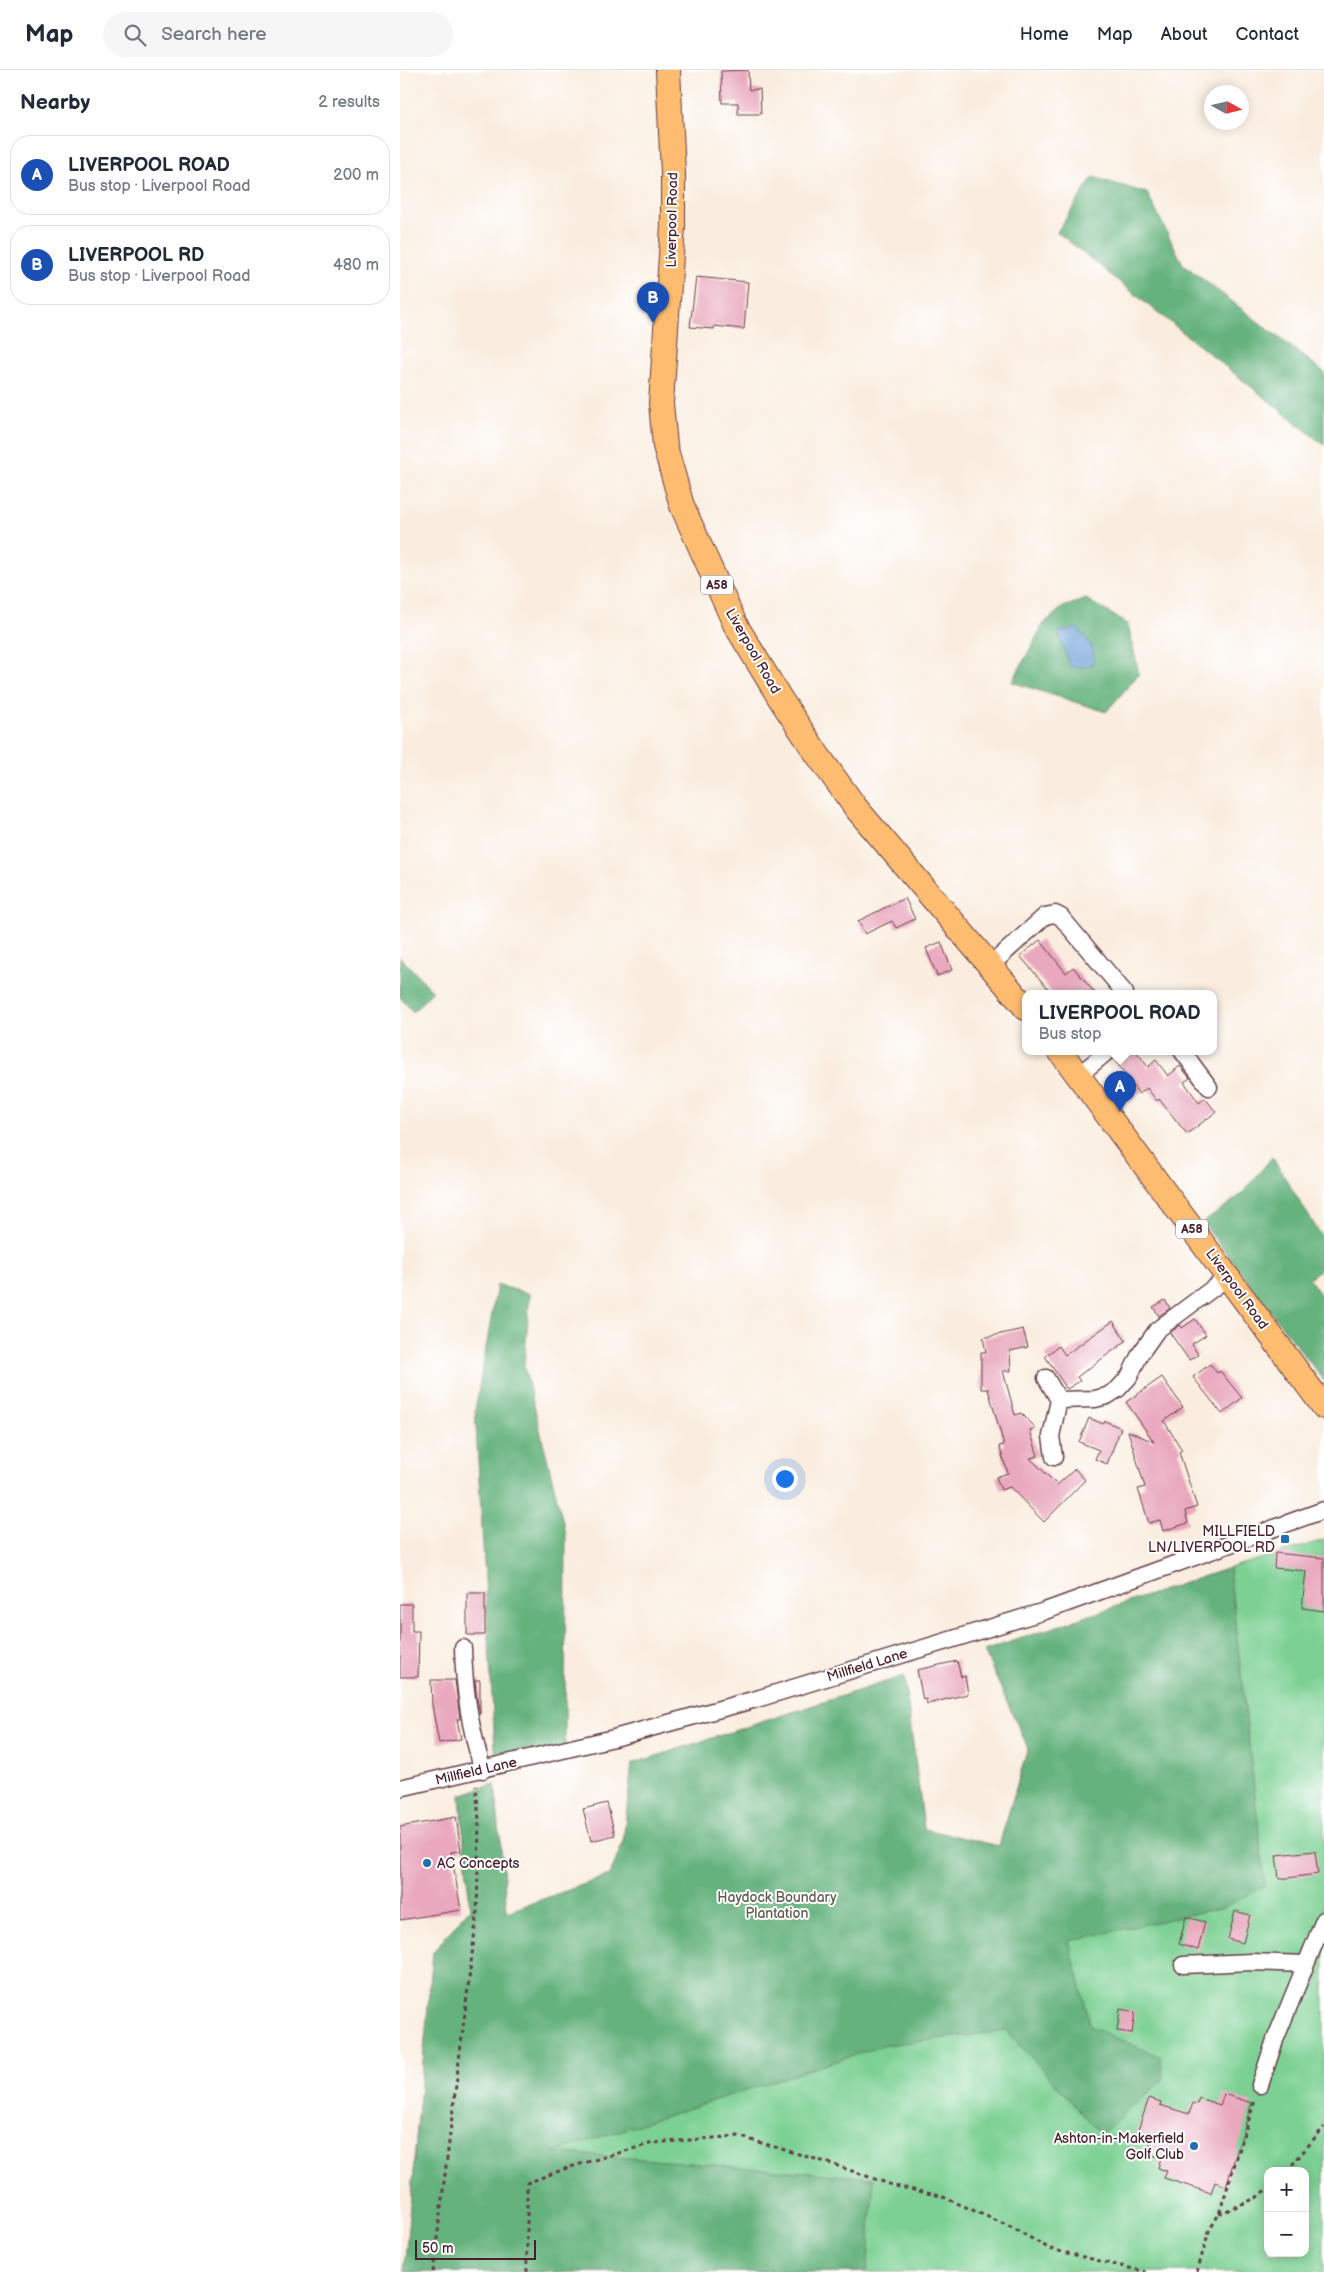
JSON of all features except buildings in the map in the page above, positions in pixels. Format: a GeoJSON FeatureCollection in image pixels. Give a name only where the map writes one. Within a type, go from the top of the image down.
{"type":"FeatureCollection","features":[{"type":"Feature","properties":{"kind":"highway","name":"Liverpool Road"},"geometry":{"type":"LineString","coordinates":[[668,70],[673,173],[673,226],[661,403],[665,446],[682,506],[735,624],[812,746],[856,808],[1022,1003]]}},
{"type":"Feature","properties":{"kind":"highway","name":"Liverpool Road"},"geometry":{"type":"LineString","coordinates":[[1063,1055],[1324,1407]]}},
{"type":"Feature","properties":{"kind":"street"},"geometry":{"type":"LineString","coordinates":[[991,966],[1045,916],[1055,914],[1061,917],[1123,990]]}},
{"type":"Feature","properties":{"kind":"street"},"geometry":{"type":"LineString","coordinates":[[1079,1075],[1103,1055]]}},
{"type":"Feature","properties":{"kind":"street"},"geometry":{"type":"LineString","coordinates":[[1185,1055],[1209,1086]]}},
{"type":"Feature","properties":{"kind":"street"},"geometry":{"type":"LineString","coordinates":[[1059,1400],[1107,1396],[1118,1389],[1129,1377],[1140,1354],[1157,1330],[1228,1277]]}},
{"type":"Feature","properties":{"kind":"street"},"geometry":{"type":"LineString","coordinates":[[1046,1378],[1059,1400],[1050,1436],[1054,1457]]}},
{"type":"Feature","properties":{"kind":"street","name":"Millfield Lane"},"geometry":{"type":"LineString","coordinates":[[400,1788],[614,1738],[751,1700],[1045,1611],[1323,1510]]}},
{"type":"Feature","properties":{"kind":"street"},"geometry":{"type":"LineString","coordinates":[[463,1648],[467,1704],[478,1771]]}},
{"type":"Feature","properties":{"kind":"street"},"geometry":{"type":"LineString","coordinates":[[1260,2085],[1305,1964],[1324,1920]]}},
{"type":"Feature","properties":{"kind":"street"},"geometry":{"type":"LineString","coordinates":[[1183,1965],[1252,1962],[1305,1964]]}},
{"type":"Feature","properties":{"kind":"path"},"geometry":{"type":"LineString","coordinates":[[432,2272],[477,1914],[478,1771]]}},
{"type":"Feature","properties":{"kind":"path"},"geometry":{"type":"LineString","coordinates":[[1197,2272],[1209,2231],[1218,2214],[1260,2085]]}},
{"type":"Feature","properties":{"kind":"path"},"geometry":{"type":"LineString","coordinates":[[1290,2167],[1324,2127]]}},
{"type":"Feature","properties":{"kind":"path"},"geometry":{"type":"LineString","coordinates":[[527,2272],[527,2183],[570,2167],[653,2143],[738,2136],[832,2164],[895,2186],[941,2196],[1013,2228],[1050,2249],[1146,2272]]}},
{"type":"Feature","properties":{"kind":"path"},"geometry":{"type":"LineString","coordinates":[[1218,2214],[1256,2198],[1264,2191]]}},
{"type":"Feature","properties":{"kind":"green space"},"geometry":{"type":"Polygon","coordinates":[[[1093,177],[1147,193],[1183,264],[1324,372],[1324,445],[1057,232],[1093,177]]]}},
{"type":"Feature","properties":{"kind":"green space"},"geometry":{"type":"Polygon","coordinates":[[[1086,599],[1128,624],[1139,674],[1106,712],[1012,682],[1044,623],[1063,607],[1086,599]]]}},
{"type":"Feature","properties":{"kind":"green space"},"geometry":{"type":"Polygon","coordinates":[[[400,957],[433,991],[413,1012],[400,997],[400,957]]]}},
{"type":"Feature","properties":{"kind":"green space"},"geometry":{"type":"Polygon","coordinates":[[[1272,1157],[1324,1240],[1324,1267],[1309,1278],[1324,1300],[1324,1381],[1203,1223],[1243,1193],[1272,1157]]]}},
{"type":"Feature","properties":{"kind":"green space"},"geometry":{"type":"Polygon","coordinates":[[[497,1285],[530,1294],[524,1366],[566,1534],[565,1750],[496,1764],[475,1411],[497,1285]]]}},
{"type":"Feature","properties":{"kind":"green space","name":"Haydock Boundary Plantation"},"geometry":{"type":"Polygon","coordinates":[[[1324,1540],[1324,2272],[404,2272],[433,1952],[470,1908],[460,1795],[495,1784],[507,1912],[610,1875],[623,1843],[632,1764],[904,1676],[924,1829],[999,1846],[1028,1748],[984,1651],[1229,1568],[1324,1540]]]}},
{"type":"Feature","properties":{"kind":"green space","name":"Haydock Boundary Plantation"},"geometry":{"type":"Polygon","coordinates":[[[1229,1568],[1265,1885],[1225,1907],[1069,1941],[1091,2027],[1161,2057],[1163,2080],[1101,2134],[1007,2031],[886,2045],[554,2152],[874,2178],[867,2272],[771,2272],[771,2268],[757,2272],[404,2272],[433,1952],[470,1908],[460,1795],[495,1784],[507,1912],[610,1875],[623,1843],[632,1764],[904,1676],[924,1829],[999,1846],[1028,1748],[984,1651],[1229,1568]]]}},
{"type":"Feature","properties":{"kind":"water"},"geometry":{"type":"Polygon","coordinates":[[[1077,628],[1090,644],[1093,654],[1092,665],[1070,667],[1058,632],[1077,628]]]}},
{"type":"Feature","properties":{"kind":"place","name":"LIVERPOOL RD"},"geometry":{"type":"Point","coordinates":[653,323]}},
{"type":"Feature","properties":{"kind":"place","name":"LIVERPOOL ROAD"},"geometry":{"type":"Point","coordinates":[1120,1112]}},
{"type":"Feature","properties":{"kind":"place","name":"MILLFIELD LN/LIVERPOOL RD"},"geometry":{"type":"Point","coordinates":[1285,1539]}},
{"type":"Feature","properties":{"kind":"place","name":"AC Concepts"},"geometry":{"type":"Point","coordinates":[427,1863]}},
{"type":"Feature","properties":{"kind":"place","name":"Ashton-in-Makerfield Golf Club"},"geometry":{"type":"Point","coordinates":[1194,2146]}}]}
